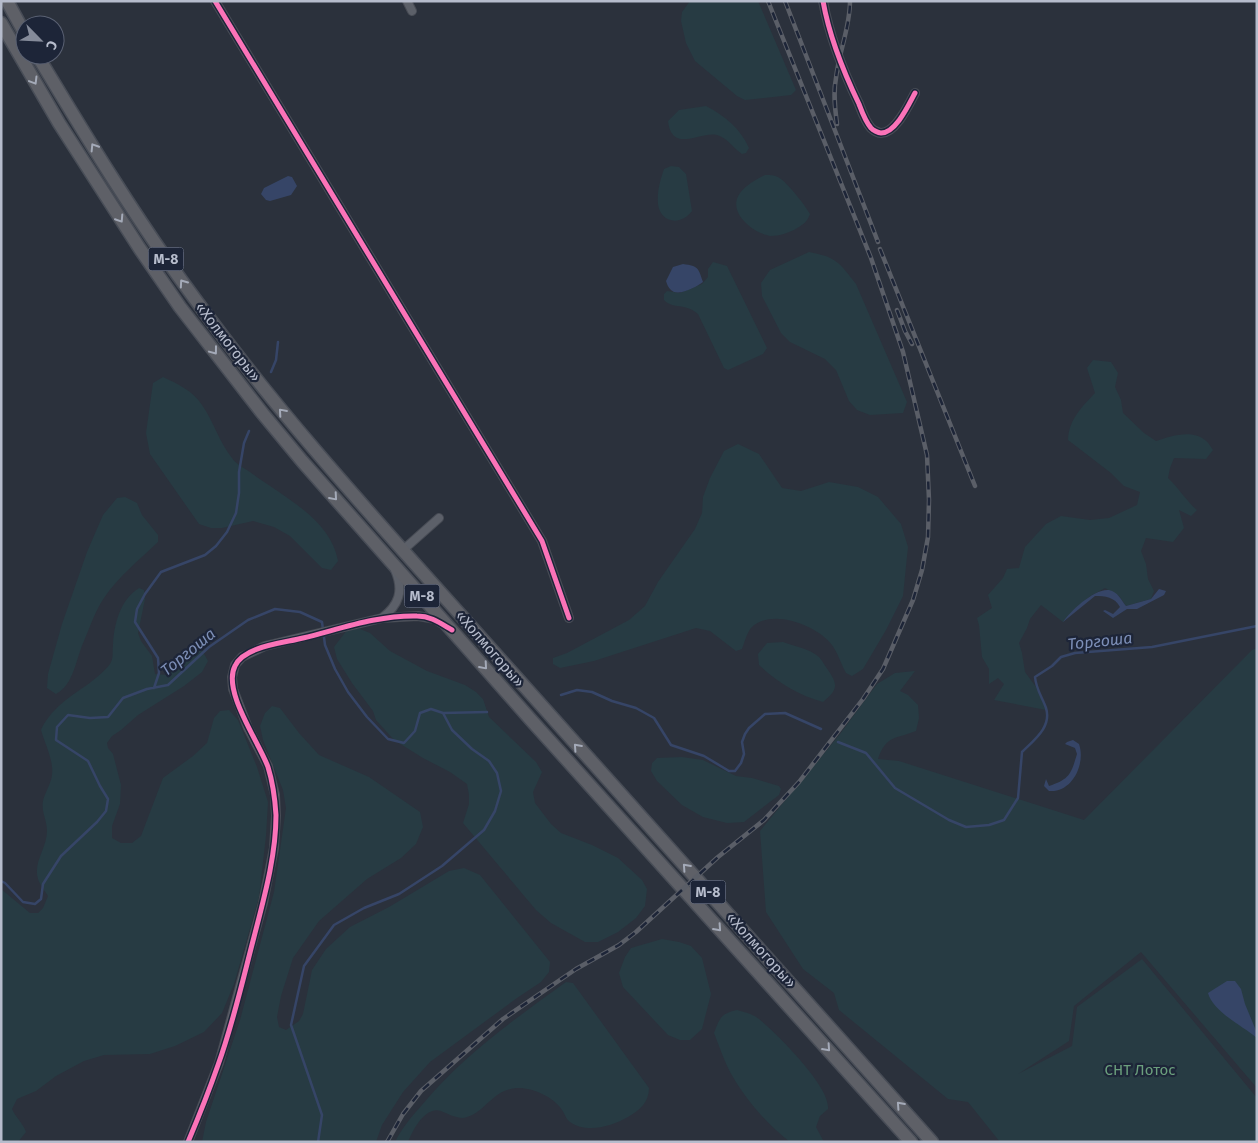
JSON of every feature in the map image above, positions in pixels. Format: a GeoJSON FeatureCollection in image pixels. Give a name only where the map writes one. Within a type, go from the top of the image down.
{"type":"FeatureCollection","features":[{"type":"Feature","properties":{"kind":"highway"},"geometry":{"type":"LineString","coordinates":[[7,1],[15,16]]}},
{"type":"Feature","properties":{"kind":"highway","name":"«Холмогоры»"},"geometry":{"type":"LineString","coordinates":[[1,23],[59,123],[134,241],[221,361],[291,447],[392,563],[911,1142]]}},
{"type":"Feature","properties":{"kind":"highway","name":"«Холмогоры»"},"geometry":{"type":"LineString","coordinates":[[43,65],[138,218],[194,298],[274,402],[383,528],[932,1142]]}},
{"type":"Feature","properties":{"kind":"street"},"geometry":{"type":"LineString","coordinates":[[215,1],[542,541],[569,618]]}},
{"type":"Feature","properties":{"kind":"street"},"geometry":{"type":"LineString","coordinates":[[407,1],[412,12]]}},
{"type":"Feature","properties":{"kind":"street"},"geometry":{"type":"LineString","coordinates":[[823,1],[832,36],[848,82],[872,129],[881,133],[889,131],[898,122],[915,93]]}},
{"type":"Feature","properties":{"kind":"street"},"geometry":{"type":"LineString","coordinates":[[403,550],[439,518]]}},
{"type":"Feature","properties":{"kind":"street"},"geometry":{"type":"LineString","coordinates":[[382,618],[393,610],[399,590],[398,578],[392,563]]}},
{"type":"Feature","properties":{"kind":"street"},"geometry":{"type":"LineString","coordinates":[[188,1142],[219,1063],[263,903],[274,848],[275,795],[268,766],[248,728],[233,688],[232,677],[235,665],[242,657],[265,646],[382,618],[426,617],[435,619],[452,630]]}},
{"type":"Feature","properties":{"kind":"green space"},"geometry":{"type":"Polygon","coordinates":[[[690,1],[758,1],[796,90],[791,95],[745,100],[737,96],[695,61],[686,43],[681,21],[682,12],[690,1]]]}},
{"type":"Feature","properties":{"kind":"green space"},"geometry":{"type":"Polygon","coordinates":[[[706,106],[726,118],[741,134],[749,148],[746,153],[742,154],[724,138],[717,135],[688,139],[675,137],[668,121],[679,110],[706,106]]]}},
{"type":"Feature","properties":{"kind":"green space"},"geometry":{"type":"Polygon","coordinates":[[[671,166],[679,167],[686,174],[692,211],[687,216],[676,221],[662,215],[658,204],[659,186],[664,169],[671,166]]]}},
{"type":"Feature","properties":{"kind":"green space"},"geometry":{"type":"Polygon","coordinates":[[[765,175],[779,178],[797,195],[810,214],[806,222],[794,230],[771,236],[757,231],[744,221],[737,207],[740,193],[748,185],[765,175]]]}},
{"type":"Feature","properties":{"kind":"green space"},"geometry":{"type":"Polygon","coordinates":[[[809,252],[825,256],[836,262],[856,284],[907,402],[903,413],[870,415],[857,410],[849,401],[836,370],[825,359],[790,342],[781,333],[762,296],[761,283],[770,270],[809,252]]]}},
{"type":"Feature","properties":{"kind":"green space"},"geometry":{"type":"Polygon","coordinates":[[[713,262],[727,266],[767,348],[763,354],[728,370],[724,368],[698,314],[693,310],[672,305],[664,300],[664,294],[667,291],[680,293],[702,284],[708,277],[708,269],[713,262]]]}},
{"type":"Feature","properties":{"kind":"green space"},"geometry":{"type":"Polygon","coordinates":[[[1093,360],[1111,362],[1118,373],[1115,387],[1121,400],[1123,413],[1144,433],[1156,441],[1181,434],[1194,435],[1205,440],[1213,450],[1206,459],[1174,458],[1170,468],[1168,478],[1197,510],[1191,516],[1179,510],[1184,528],[1173,542],[1146,538],[1141,551],[1146,564],[1148,579],[1154,591],[1151,599],[1126,606],[1119,596],[1105,588],[1089,597],[1063,622],[1041,605],[1030,619],[1019,643],[1025,672],[1036,687],[1046,710],[994,700],[1004,684],[998,678],[989,684],[989,669],[982,657],[977,618],[992,608],[988,595],[1003,578],[1007,569],[1019,568],[1025,547],[1046,524],[1061,516],[1090,520],[1109,518],[1137,505],[1140,492],[1124,486],[1111,473],[1068,440],[1074,420],[1081,408],[1095,393],[1087,368],[1093,360]]]}},
{"type":"Feature","properties":{"kind":"green space"},"geometry":{"type":"Polygon","coordinates":[[[163,377],[185,388],[198,400],[227,452],[236,462],[316,521],[334,546],[338,561],[331,570],[322,568],[290,536],[274,527],[253,521],[222,528],[211,528],[199,524],[150,454],[146,433],[153,383],[163,377]]]}},
{"type":"Feature","properties":{"kind":"green space"},"geometry":{"type":"Polygon","coordinates":[[[738,444],[759,454],[782,488],[801,491],[829,482],[858,487],[878,497],[901,524],[908,547],[903,596],[863,669],[852,676],[846,673],[834,648],[825,638],[805,626],[782,619],[770,619],[760,622],[751,628],[742,649],[736,651],[710,631],[696,628],[594,661],[560,668],[553,664],[553,658],[567,653],[629,620],[645,606],[658,582],[695,529],[702,513],[703,497],[710,478],[724,451],[738,444]]]}},
{"type":"Feature","properties":{"kind":"green space"},"geometry":{"type":"Polygon","coordinates":[[[125,497],[137,503],[142,515],[158,535],[158,542],[122,576],[104,598],[81,648],[71,678],[62,690],[56,694],[47,688],[48,674],[62,624],[87,552],[103,515],[117,498],[125,497]]]}},
{"type":"Feature","properties":{"kind":"green space"},"geometry":{"type":"Polygon","coordinates":[[[139,588],[144,590],[145,599],[138,633],[141,641],[152,656],[155,674],[167,675],[196,648],[202,650],[208,661],[202,672],[184,686],[138,715],[112,736],[107,743],[108,748],[113,754],[121,785],[120,804],[112,826],[112,838],[121,843],[132,843],[141,836],[163,778],[207,743],[214,718],[220,711],[229,710],[238,720],[257,767],[268,802],[259,897],[234,984],[222,1013],[204,1032],[175,1046],[150,1054],[104,1055],[84,1061],[56,1076],[36,1091],[17,1099],[12,1109],[26,1132],[18,1142],[1,1142],[1,889],[30,913],[38,913],[43,908],[48,896],[38,879],[37,867],[47,831],[43,805],[52,770],[41,730],[49,716],[61,704],[96,678],[110,664],[119,613],[127,599],[139,588]]]}},
{"type":"Feature","properties":{"kind":"green space"},"geometry":{"type":"Polygon","coordinates":[[[355,627],[370,633],[390,651],[427,671],[465,685],[483,699],[489,717],[536,762],[542,772],[533,792],[535,803],[551,824],[561,833],[618,858],[642,880],[647,889],[645,906],[636,918],[618,932],[598,942],[585,942],[551,923],[536,910],[463,823],[469,804],[467,784],[450,772],[394,740],[376,720],[373,711],[352,683],[337,659],[334,647],[347,630],[355,627]]]}},
{"type":"Feature","properties":{"kind":"green space"},"geometry":{"type":"Polygon","coordinates":[[[783,642],[802,648],[819,657],[832,675],[835,684],[834,691],[823,702],[789,688],[759,665],[758,654],[767,643],[783,642]]]}},
{"type":"Feature","properties":{"kind":"green space","name":"СНТ Лотос"},"geometry":{"type":"Polygon","coordinates":[[[1257,648],[1257,1088],[1141,952],[1074,1006],[1069,1041],[1018,1074],[1072,1046],[1077,1007],[1142,959],[1257,1098],[1257,1142],[1000,1142],[968,1102],[948,1099],[839,1010],[834,993],[803,969],[766,912],[760,831],[840,734],[877,684],[895,673],[915,671],[900,691],[908,695],[918,705],[919,718],[916,731],[892,739],[884,746],[878,759],[899,761],[1084,820],[1252,650],[1257,648]]]}},
{"type":"Feature","properties":{"kind":"green space"},"geometry":{"type":"Polygon","coordinates":[[[272,706],[280,708],[319,755],[369,777],[420,812],[423,827],[416,844],[401,858],[367,879],[319,921],[293,958],[281,996],[277,1017],[279,1027],[286,1030],[299,1021],[303,1014],[312,970],[326,949],[350,927],[389,907],[449,871],[464,868],[480,875],[550,962],[549,972],[541,982],[430,1062],[403,1092],[382,1125],[376,1142],[202,1142],[206,1122],[240,1020],[274,892],[286,808],[283,790],[263,740],[260,726],[265,713],[272,706]]]}},
{"type":"Feature","properties":{"kind":"green space"},"geometry":{"type":"Polygon","coordinates":[[[682,757],[703,760],[736,776],[752,778],[779,786],[781,789],[779,795],[744,822],[727,823],[703,817],[682,805],[657,781],[651,771],[652,763],[657,758],[682,757]]]}},
{"type":"Feature","properties":{"kind":"green space"},"geometry":{"type":"Polygon","coordinates":[[[662,939],[691,946],[702,958],[711,994],[702,1029],[690,1040],[680,1040],[668,1035],[623,987],[619,973],[625,957],[631,948],[662,939]]]}},
{"type":"Feature","properties":{"kind":"green space"},"geometry":{"type":"Polygon","coordinates":[[[566,982],[573,983],[649,1088],[646,1101],[640,1108],[628,1117],[607,1126],[584,1128],[570,1122],[558,1105],[543,1094],[525,1088],[510,1089],[502,1092],[471,1116],[460,1118],[441,1111],[435,1110],[430,1112],[420,1120],[408,1142],[395,1142],[411,1118],[454,1070],[490,1039],[566,982]]]}},
{"type":"Feature","properties":{"kind":"green space"},"geometry":{"type":"Polygon","coordinates":[[[737,1010],[754,1016],[767,1026],[801,1061],[821,1088],[827,1099],[828,1109],[820,1116],[816,1127],[824,1142],[790,1142],[758,1112],[738,1086],[714,1033],[721,1017],[737,1010]]]}},
{"type":"Feature","properties":{"kind":"water"},"geometry":{"type":"Polygon","coordinates":[[[288,176],[292,177],[297,186],[291,195],[270,201],[266,200],[261,194],[264,188],[288,176]]]}},
{"type":"Feature","properties":{"kind":"water"},"geometry":{"type":"Polygon","coordinates":[[[683,264],[697,268],[703,282],[686,291],[673,291],[666,281],[673,267],[683,264]]]}},
{"type":"Feature","properties":{"kind":"water"},"geometry":{"type":"Polygon","coordinates":[[[1159,589],[1166,591],[1164,595],[1137,609],[1127,609],[1113,618],[1103,611],[1105,610],[1113,614],[1120,607],[1118,604],[1109,598],[1095,596],[1063,622],[1083,601],[1103,590],[1115,592],[1126,606],[1151,599],[1159,589]]]}},
{"type":"Feature","properties":{"kind":"water"},"geometry":{"type":"Polygon","coordinates":[[[1073,740],[1079,744],[1081,752],[1079,768],[1075,776],[1064,787],[1049,791],[1044,786],[1046,779],[1049,786],[1066,778],[1071,771],[1077,754],[1075,748],[1065,744],[1073,740]]]}},
{"type":"Feature","properties":{"kind":"water"},"geometry":{"type":"Polygon","coordinates":[[[1227,981],[1235,981],[1241,989],[1257,1033],[1257,1038],[1229,1018],[1211,1000],[1208,993],[1227,981]]]}},
{"type":"Feature","properties":{"kind":"waterway"},"geometry":{"type":"LineString","coordinates":[[271,372],[276,360],[278,342]]}},
{"type":"Feature","properties":{"kind":"waterway"},"geometry":{"type":"LineString","coordinates":[[154,688],[159,673],[158,658],[135,622],[137,609],[161,572],[205,555],[216,546],[227,532],[236,513],[239,493],[239,472],[244,443],[249,431]]}},
{"type":"Feature","properties":{"kind":"waterway","name":"Торгоша"},"geometry":{"type":"LineString","coordinates":[[1,881],[23,902],[35,904],[41,899],[43,884],[61,856],[106,811],[108,799],[88,761],[56,740],[57,727],[68,715],[90,718],[108,717],[123,698],[147,689],[168,685],[209,647],[248,620],[275,609],[300,612],[322,622],[325,645],[335,669],[348,692],[367,717],[388,739],[404,743],[415,731],[420,713],[431,709],[443,713],[487,712]]}},
{"type":"Feature","properties":{"kind":"waterway","name":"Торгоша"},"geometry":{"type":"LineString","coordinates":[[838,742],[866,753],[895,788],[949,820],[966,827],[989,825],[1004,820],[1018,798],[1022,752],[1041,733],[1047,715],[1035,677],[1052,666],[1061,657],[1075,653],[1152,647],[1257,626]]}},
{"type":"Feature","properties":{"kind":"waterway","name":"Торгоша"},"geometry":{"type":"LineString","coordinates":[[561,695],[577,690],[592,692],[612,701],[636,708],[654,718],[671,745],[704,756],[729,771],[735,771],[741,763],[744,754],[742,742],[745,734],[765,714],[785,713],[821,729]]}},
{"type":"Feature","properties":{"kind":"waterway"},"geometry":{"type":"LineString","coordinates":[[318,1142],[322,1115],[291,1025],[304,966],[334,925],[364,908],[399,894],[442,866],[484,830],[495,811],[501,791],[497,773],[489,761],[472,749],[452,730],[443,713]]}},
{"type":"Feature","properties":{"kind":"railway"},"geometry":{"type":"LineString","coordinates":[[387,1142],[403,1114],[421,1091],[503,1019],[576,969],[619,945],[636,932],[718,857],[764,820],[799,782],[863,699],[883,669],[913,600],[922,570],[928,537],[929,500],[927,455],[903,352],[871,258],[768,1]]}},
{"type":"Feature","properties":{"kind":"railway"},"geometry":{"type":"LineString","coordinates":[[785,1],[878,242]]}},
{"type":"Feature","properties":{"kind":"railway"},"geometry":{"type":"LineString","coordinates":[[837,124],[835,84],[850,11],[850,1]]}},
{"type":"Feature","properties":{"kind":"railway"},"geometry":{"type":"LineString","coordinates":[[880,249],[975,486]]}},
{"type":"Feature","properties":{"kind":"railway"},"geometry":{"type":"LineString","coordinates":[[897,310],[912,344]]}},
{"type":"Feature","properties":{"kind":"cycle path"},"geometry":{"type":"LineString","coordinates":[[215,1],[542,541],[569,618]]}},
{"type":"Feature","properties":{"kind":"cycle path"},"geometry":{"type":"LineString","coordinates":[[823,1],[838,54],[864,116],[871,128],[881,133],[887,132],[897,123],[915,93]]}},
{"type":"Feature","properties":{"kind":"cycle path"},"geometry":{"type":"LineString","coordinates":[[188,1142],[215,1075],[233,1018],[265,892],[274,846],[276,815],[271,779],[268,767],[237,702],[232,676],[235,666],[247,654],[265,646],[359,623],[388,618],[402,616],[427,617],[452,630]]}}]}
